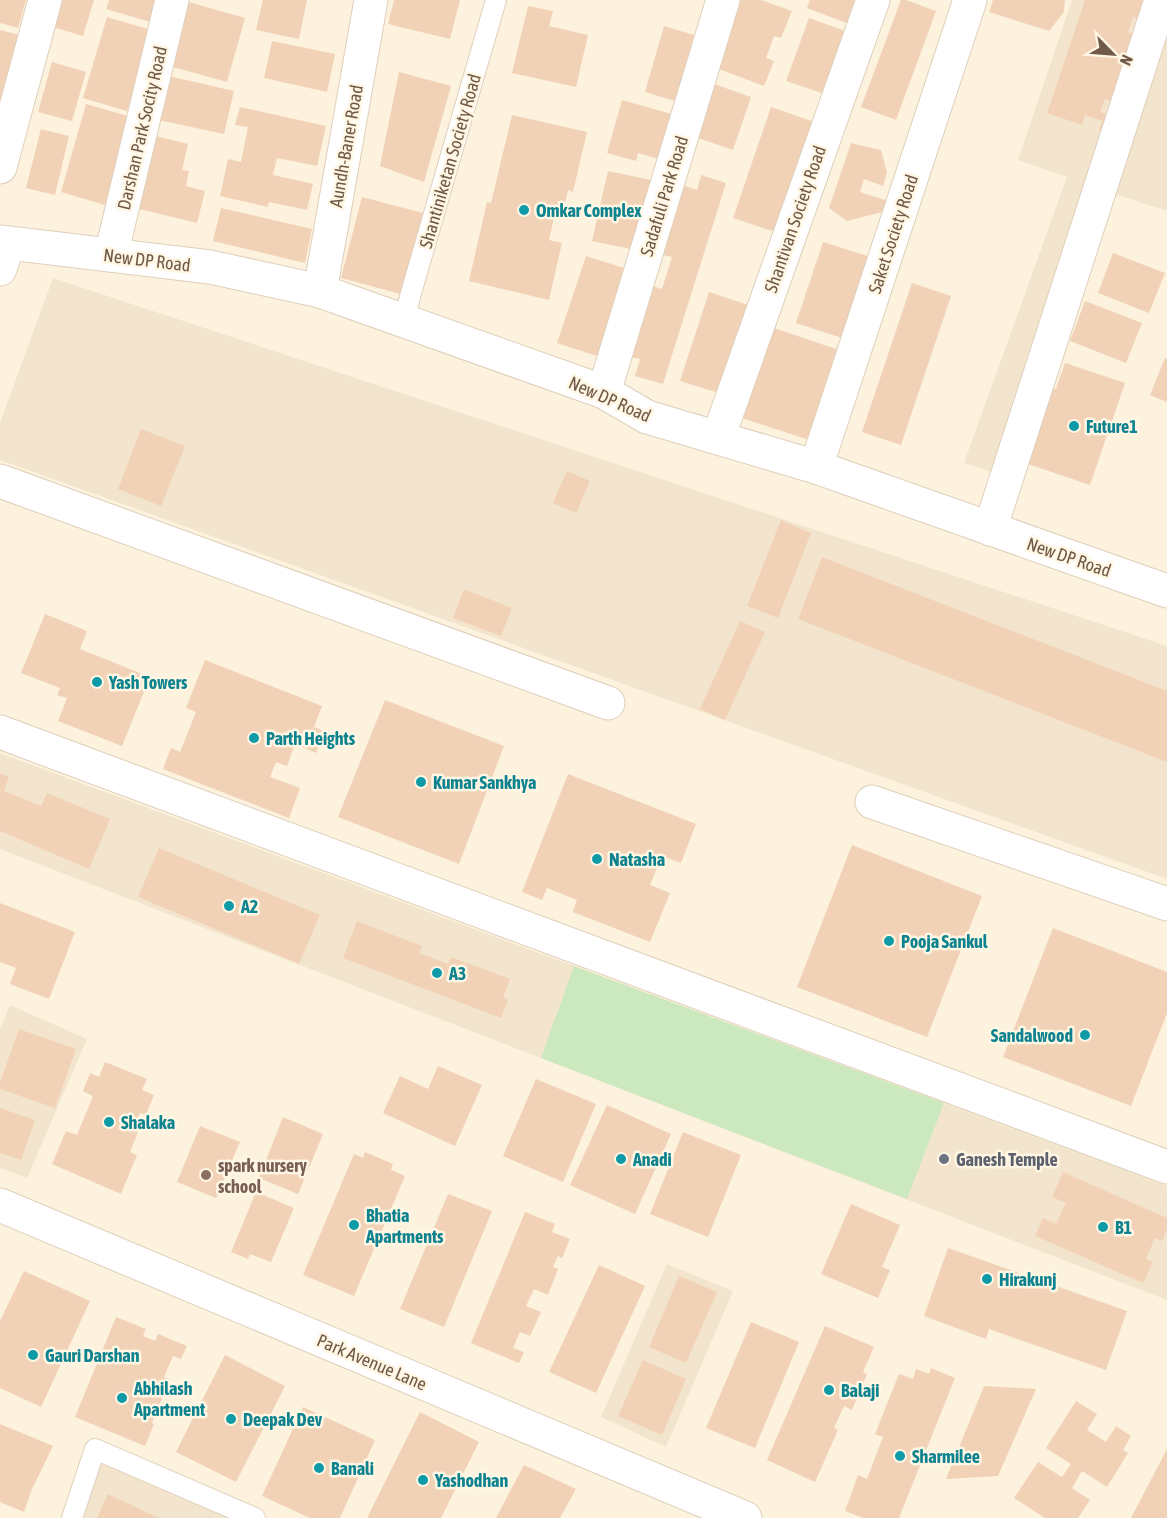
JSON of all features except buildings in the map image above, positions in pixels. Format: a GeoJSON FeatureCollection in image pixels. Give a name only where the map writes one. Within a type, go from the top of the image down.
{"type":"FeatureCollection","features":[{"type":"Feature","properties":{"kind":"street"},"geometry":{"type":"LineString","coordinates":[[0,167],[45,0]]}},
{"type":"Feature","properties":{"kind":"street","name":"Darshan Park Socity Road"},"geometry":{"type":"LineString","coordinates":[[111,255],[172,0]]}},
{"type":"Feature","properties":{"kind":"street","name":"Aundh-Baner Road"},"geometry":{"type":"LineString","coordinates":[[320,291],[371,0]]}},
{"type":"Feature","properties":{"kind":"street","name":"Sadafuli Park Road"},"geometry":{"type":"LineString","coordinates":[[604,392],[723,0]]}},
{"type":"Feature","properties":{"kind":"street","name":"Shantivan Society Road"},"geometry":{"type":"LineString","coordinates":[[718,438],[873,0]]}},
{"type":"Feature","properties":{"kind":"street","name":"Saket Society Road"},"geometry":{"type":"LineString","coordinates":[[816,467],[970,0]]}},
{"type":"Feature","properties":{"kind":"street"},"geometry":{"type":"LineString","coordinates":[[990,529],[1161,0]]}},
{"type":"Feature","properties":{"kind":"street","name":"New DP Road"},"geometry":{"type":"LineString","coordinates":[[3,252],[111,255],[210,267],[320,291],[604,392],[647,417],[816,467],[1167,591]]}},
{"type":"Feature","properties":{"kind":"street"},"geometry":{"type":"LineString","coordinates":[[0,481],[608,703]]}},
{"type":"Feature","properties":{"kind":"street"},"geometry":{"type":"LineString","coordinates":[[0,732],[1167,1167]]}},
{"type":"Feature","properties":{"kind":"street"},"geometry":{"type":"LineString","coordinates":[[872,802],[1167,904]]}},
{"type":"Feature","properties":{"kind":"street","name":"Park Avenue Lane"},"geometry":{"type":"LineString","coordinates":[[0,1205],[745,1518]]}},
{"type":"Feature","properties":{"kind":"lane","name":"Shantiniketan Society Road"},"geometry":{"type":"LineString","coordinates":[[404,321],[496,0]]}},
{"type":"Feature","properties":{"kind":"lane"},"geometry":{"type":"LineString","coordinates":[[72,1518],[95,1449],[255,1518]]}},
{"type":"Feature","properties":{"kind":"shaded area"},"geometry":{"type":"Polygon","coordinates":[[[1072,0],[1167,0],[1167,211],[1109,192],[1000,475],[964,463],[1067,177],[1018,160],[1072,0]]]}},
{"type":"Feature","properties":{"kind":"shaded area"},"geometry":{"type":"Polygon","coordinates":[[[53,278],[1167,646],[1167,879],[0,460],[0,423],[53,278]]]}},
{"type":"Feature","properties":{"kind":"shaded area"},"geometry":{"type":"Polygon","coordinates":[[[0,753],[1167,1186],[1167,1300],[0,849],[0,753]]]}},
{"type":"Feature","properties":{"kind":"shaded area"},"geometry":{"type":"Polygon","coordinates":[[[10,1005],[87,1039],[27,1178],[0,1168],[0,1029],[10,1005]]]}},
{"type":"Feature","properties":{"kind":"shaded area"},"geometry":{"type":"Polygon","coordinates":[[[667,1264],[733,1291],[666,1447],[601,1417],[667,1264]]]}},
{"type":"Feature","properties":{"kind":"shaded area"},"geometry":{"type":"Polygon","coordinates":[[[97,1453],[247,1518],[75,1518],[97,1453]]]}},
{"type":"Feature","properties":{"kind":"green space"},"geometry":{"type":"Polygon","coordinates":[[[574,966],[944,1103],[907,1199],[541,1058],[574,966]]]}},
{"type":"Feature","properties":{"kind":"place","name":"Omkar Complex"},"geometry":{"type":"Point","coordinates":[524,210]}},
{"type":"Feature","properties":{"kind":"place","name":"Future1"},"geometry":{"type":"Point","coordinates":[1074,426]}},
{"type":"Feature","properties":{"kind":"place","name":"Yash Towers"},"geometry":{"type":"Point","coordinates":[97,682]}},
{"type":"Feature","properties":{"kind":"place","name":"Parth Heights"},"geometry":{"type":"Point","coordinates":[254,738]}},
{"type":"Feature","properties":{"kind":"place","name":"Kumar Sankhya"},"geometry":{"type":"Point","coordinates":[421,782]}},
{"type":"Feature","properties":{"kind":"place","name":"Natasha"},"geometry":{"type":"Point","coordinates":[597,859]}},
{"type":"Feature","properties":{"kind":"place","name":"A2"},"geometry":{"type":"Point","coordinates":[229,906]}},
{"type":"Feature","properties":{"kind":"place","name":"Pooja Sankul"},"geometry":{"type":"Point","coordinates":[889,941]}},
{"type":"Feature","properties":{"kind":"place","name":"A3"},"geometry":{"type":"Point","coordinates":[437,973]}},
{"type":"Feature","properties":{"kind":"place","name":"Sandalwood"},"geometry":{"type":"Point","coordinates":[1085,1035]}},
{"type":"Feature","properties":{"kind":"place","name":"Shalaka"},"geometry":{"type":"Point","coordinates":[109,1122]}},
{"type":"Feature","properties":{"kind":"place","name":"Anadi"},"geometry":{"type":"Point","coordinates":[621,1159]}},
{"type":"Feature","properties":{"kind":"place","name":"Ganesh Temple"},"geometry":{"type":"Point","coordinates":[944,1159]}},
{"type":"Feature","properties":{"kind":"place","name":"spark nursery school"},"geometry":{"type":"Point","coordinates":[206,1175]}},
{"type":"Feature","properties":{"kind":"place","name":"Bhatia Apartments"},"geometry":{"type":"Point","coordinates":[354,1225]}},
{"type":"Feature","properties":{"kind":"place","name":"B1"},"geometry":{"type":"Point","coordinates":[1103,1227]}},
{"type":"Feature","properties":{"kind":"place","name":"Hirakunj"},"geometry":{"type":"Point","coordinates":[987,1279]}},
{"type":"Feature","properties":{"kind":"place","name":"Gauri Darshan"},"geometry":{"type":"Point","coordinates":[33,1355]}},
{"type":"Feature","properties":{"kind":"place","name":"Balaji"},"geometry":{"type":"Point","coordinates":[829,1390]}},
{"type":"Feature","properties":{"kind":"place","name":"Abhilash Apartment"},"geometry":{"type":"Point","coordinates":[122,1398]}},
{"type":"Feature","properties":{"kind":"place","name":"Deepak Dev"},"geometry":{"type":"Point","coordinates":[231,1419]}},
{"type":"Feature","properties":{"kind":"place","name":"Sharmilee"},"geometry":{"type":"Point","coordinates":[900,1456]}},
{"type":"Feature","properties":{"kind":"place","name":"Banali"},"geometry":{"type":"Point","coordinates":[319,1468]}},
{"type":"Feature","properties":{"kind":"place","name":"Yashodhan"},"geometry":{"type":"Point","coordinates":[423,1480]}}]}
